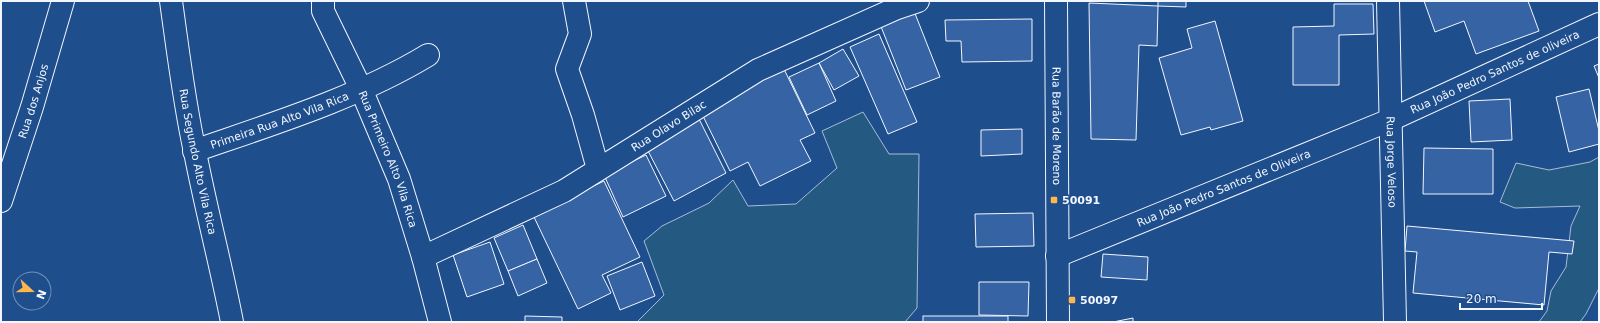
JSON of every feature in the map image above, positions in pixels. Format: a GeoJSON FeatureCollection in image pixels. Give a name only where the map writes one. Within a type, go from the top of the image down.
{"type":"FeatureCollection","features":[{"type":"Feature","properties":{"kind":"street","name":"Rua dos Anjos"},"geometry":{"type":"LineString","coordinates":[[1,201],[32,108],[63,1]]}},
{"type":"Feature","properties":{"kind":"street","name":"Rua Segundo Alto Vila Rica"},"geometry":{"type":"LineString","coordinates":[[171,1],[180,70],[194,152],[222,270],[232,322]]}},
{"type":"Feature","properties":{"kind":"street","name":"Rua Primeiro Alto Vila Rica"},"geometry":{"type":"LineString","coordinates":[[322,1],[323,11],[361,89],[399,179],[423,257],[440,322]]}},
{"type":"Feature","properties":{"kind":"street"},"geometry":{"type":"LineString","coordinates":[[574,1],[580,34],[567,69],[583,115],[598,169]]}},
{"type":"Feature","properties":{"kind":"street","name":"Rua Olavo Bilac"},"geometry":{"type":"LineString","coordinates":[[423,257],[564,191],[758,70],[897,8],[918,1]]}},
{"type":"Feature","properties":{"kind":"street","name":"Rua Barão de Moreno"},"geometry":{"type":"LineString","coordinates":[[1056,1],[1058,322]]}},
{"type":"Feature","properties":{"kind":"street","name":"Rua Jorge Veloso"},"geometry":{"type":"LineString","coordinates":[[1388,1],[1395,322]]}},
{"type":"Feature","properties":{"kind":"street","name":"Rua João Pedro Santos de oliveira"},"geometry":{"type":"LineString","coordinates":[[1390,120],[1599,24]]}},
{"type":"Feature","properties":{"kind":"street","name":"Primeira Rua Alto Vila Rica"},"geometry":{"type":"LineString","coordinates":[[194,152],[361,89],[405,69],[428,55]]}},
{"type":"Feature","properties":{"kind":"street","name":"Rua João Pedro Santos de Oliveira"},"geometry":{"type":"LineString","coordinates":[[1057,256],[1390,120]]}},
{"type":"Feature","properties":{"kind":"shaded area"},"geometry":{"type":"Polygon","coordinates":[[[863,112],[889,154],[919,154],[917,308],[905,322],[637,322],[664,295],[644,241],[662,226],[709,203],[733,180],[748,206],[796,204],[837,168],[822,131],[863,112]]]}},
{"type":"Feature","properties":{"kind":"shaded area"},"geometry":{"type":"Polygon","coordinates":[[[1599,157],[1599,288],[1586,314],[1580,322],[1539,322],[1547,311],[1551,291],[1566,267],[1571,226],[1580,206],[1515,208],[1500,202],[1516,163],[1549,170],[1590,162],[1599,157]]]}},
{"type":"Feature","properties":{"kind":"building"},"geometry":{"type":"Polygon","coordinates":[[[1158,1],[1186,1],[1186,7],[1158,6],[1158,1]]]}},
{"type":"Feature","properties":{"kind":"building"},"geometry":{"type":"Polygon","coordinates":[[[1424,1],[1528,1],[1539,31],[1476,54],[1464,21],[1435,32],[1424,1]]]}},
{"type":"Feature","properties":{"kind":"building"},"geometry":{"type":"Polygon","coordinates":[[[1089,3],[1158,6],[1157,46],[1139,45],[1136,140],[1091,139],[1089,3]]]}},
{"type":"Feature","properties":{"kind":"building"},"geometry":{"type":"Polygon","coordinates":[[[1334,4],[1373,4],[1374,34],[1339,35],[1339,85],[1293,85],[1293,27],[1334,26],[1334,4]]]}},
{"type":"Feature","properties":{"kind":"building"},"geometry":{"type":"Polygon","coordinates":[[[914,11],[940,77],[906,90],[880,24],[914,11]]]}},
{"type":"Feature","properties":{"kind":"building"},"geometry":{"type":"Polygon","coordinates":[[[1032,19],[1032,61],[962,62],[961,41],[946,41],[945,20],[1032,19]]]}},
{"type":"Feature","properties":{"kind":"building"},"geometry":{"type":"Polygon","coordinates":[[[1215,21],[1243,121],[1211,130],[1210,127],[1181,135],[1159,58],[1192,48],[1187,29],[1215,21]]]}},
{"type":"Feature","properties":{"kind":"building"},"geometry":{"type":"Polygon","coordinates":[[[879,34],[917,122],[888,134],[850,47],[879,34]]]}},
{"type":"Feature","properties":{"kind":"building"},"geometry":{"type":"Polygon","coordinates":[[[843,49],[859,76],[834,90],[819,63],[843,49]]]}},
{"type":"Feature","properties":{"kind":"building"},"geometry":{"type":"Polygon","coordinates":[[[819,63],[836,101],[807,115],[789,77],[819,63]]]}},
{"type":"Feature","properties":{"kind":"building"},"geometry":{"type":"Polygon","coordinates":[[[1599,64],[1599,78],[1594,66],[1599,64]]]}},
{"type":"Feature","properties":{"kind":"building"},"geometry":{"type":"Polygon","coordinates":[[[783,67],[815,133],[800,140],[811,161],[760,186],[748,162],[730,171],[699,108],[783,67]]]}},
{"type":"Feature","properties":{"kind":"building"},"geometry":{"type":"Polygon","coordinates":[[[1589,89],[1599,131],[1599,144],[1569,152],[1556,97],[1589,89]]]}},
{"type":"Feature","properties":{"kind":"building"},"geometry":{"type":"Polygon","coordinates":[[[1510,99],[1512,140],[1471,142],[1469,101],[1510,99]]]}},
{"type":"Feature","properties":{"kind":"building"},"geometry":{"type":"Polygon","coordinates":[[[699,119],[726,173],[674,201],[646,147],[699,119]]]}},
{"type":"Feature","properties":{"kind":"building"},"geometry":{"type":"Polygon","coordinates":[[[1022,129],[1022,154],[981,156],[981,130],[1022,129]]]}},
{"type":"Feature","properties":{"kind":"building"},"geometry":{"type":"Polygon","coordinates":[[[1424,148],[1493,149],[1493,194],[1423,194],[1424,148]]]}},
{"type":"Feature","properties":{"kind":"building"},"geometry":{"type":"Polygon","coordinates":[[[646,155],[666,196],[623,217],[604,175],[646,155]]]}},
{"type":"Feature","properties":{"kind":"building"},"geometry":{"type":"Polygon","coordinates":[[[604,181],[640,257],[602,275],[611,293],[578,309],[533,215],[604,181]]]}},
{"type":"Feature","properties":{"kind":"building"},"geometry":{"type":"Polygon","coordinates":[[[1033,213],[1034,246],[976,247],[975,214],[1033,213]]]}},
{"type":"Feature","properties":{"kind":"building"},"geometry":{"type":"Polygon","coordinates":[[[523,225],[537,259],[508,271],[494,238],[523,225]]]}},
{"type":"Feature","properties":{"kind":"building"},"geometry":{"type":"Polygon","coordinates":[[[1407,226],[1574,241],[1572,254],[1549,252],[1544,305],[1413,293],[1417,252],[1405,251],[1407,226]]]}},
{"type":"Feature","properties":{"kind":"building"},"geometry":{"type":"Polygon","coordinates":[[[490,242],[504,284],[467,297],[453,255],[490,242]]]}},
{"type":"Feature","properties":{"kind":"building"},"geometry":{"type":"Polygon","coordinates":[[[1103,254],[1148,257],[1147,280],[1101,277],[1103,254]]]}},
{"type":"Feature","properties":{"kind":"building"},"geometry":{"type":"Polygon","coordinates":[[[537,259],[547,283],[518,296],[508,271],[537,259]]]}},
{"type":"Feature","properties":{"kind":"building"},"geometry":{"type":"Polygon","coordinates":[[[642,262],[655,296],[620,310],[607,276],[642,262]]]}},
{"type":"Feature","properties":{"kind":"building"},"geometry":{"type":"Polygon","coordinates":[[[979,282],[1029,282],[1028,316],[979,315],[979,282]]]}},
{"type":"Feature","properties":{"kind":"building"},"geometry":{"type":"Polygon","coordinates":[[[525,316],[562,317],[562,322],[525,322],[525,316]]]}},
{"type":"Feature","properties":{"kind":"building"},"geometry":{"type":"Polygon","coordinates":[[[923,316],[1008,316],[1008,322],[923,322],[923,316]]]}},
{"type":"Feature","properties":{"kind":"building"},"geometry":{"type":"Polygon","coordinates":[[[1133,318],[1133,322],[1113,322],[1133,318]]]}},
{"type":"Feature","properties":{"kind":"place","name":"50091"},"geometry":{"type":"Point","coordinates":[1054,200]}},
{"type":"Feature","properties":{"kind":"place","name":"50097"},"geometry":{"type":"Point","coordinates":[1072,300]}}]}
